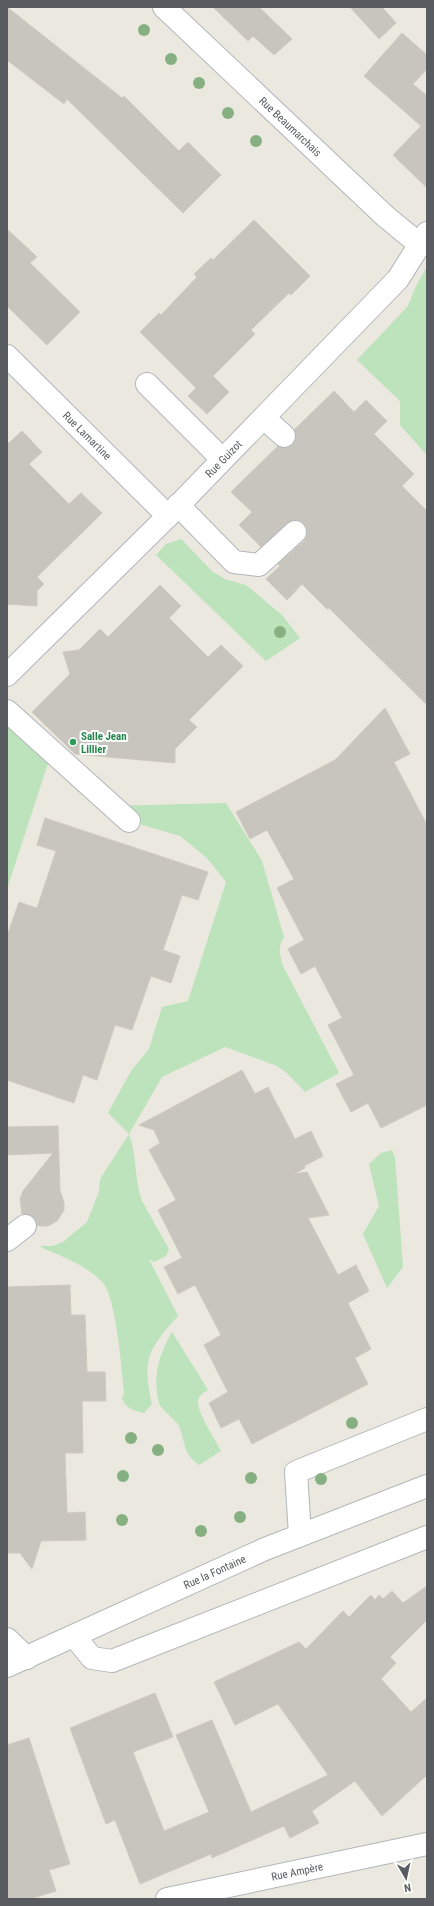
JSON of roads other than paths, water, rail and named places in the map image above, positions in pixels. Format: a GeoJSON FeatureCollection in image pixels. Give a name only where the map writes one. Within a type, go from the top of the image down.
{"type":"FeatureCollection","features":[{"type":"Feature","properties":{"kind":"street","name":"Rue Beaumarchais"},"geometry":{"type":"LineString","coordinates":[[164,7],[385,216],[423,239]]}},
{"type":"Feature","properties":{"kind":"street","name":"Rue Guizot"},"geometry":{"type":"LineString","coordinates":[[7,675],[264,418],[398,279],[423,239]]}},
{"type":"Feature","properties":{"kind":"street","name":"Rue Lamartine"},"geometry":{"type":"LineString","coordinates":[[7,356],[173,510],[234,562],[259,565],[295,532]]}},
{"type":"Feature","properties":{"kind":"street"},"geometry":{"type":"LineString","coordinates":[[147,384],[222,460]]}},
{"type":"Feature","properties":{"kind":"street"},"geometry":{"type":"LineString","coordinates":[[264,418],[284,436]]}},
{"type":"Feature","properties":{"kind":"street"},"geometry":{"type":"LineString","coordinates":[[7,711],[129,821]]}},
{"type":"Feature","properties":{"kind":"street"},"geometry":{"type":"LineString","coordinates":[[7,1240],[25,1226]]}},
{"type":"Feature","properties":{"kind":"street"},"geometry":{"type":"LineString","coordinates":[[300,1535],[296,1472],[427,1419]]}},
{"type":"Feature","properties":{"kind":"street","name":"Rue la Fontaine"},"geometry":{"type":"LineString","coordinates":[[17,1662],[75,1637],[191,1581],[265,1548],[427,1486]]}},
{"type":"Feature","properties":{"kind":"street"},"geometry":{"type":"LineString","coordinates":[[75,1637],[92,1658],[112,1661],[427,1537]]}},
{"type":"Feature","properties":{"kind":"street"},"geometry":{"type":"LineString","coordinates":[[7,1639],[17,1662]]}},
{"type":"Feature","properties":{"kind":"street","name":"Rue Ampère"},"geometry":{"type":"LineString","coordinates":[[167,1899],[427,1844]]}},
{"type":"Feature","properties":{"kind":"place","name":"Salle Jean Lillier"},"geometry":{"type":"Point","coordinates":[73,742]}}]}
